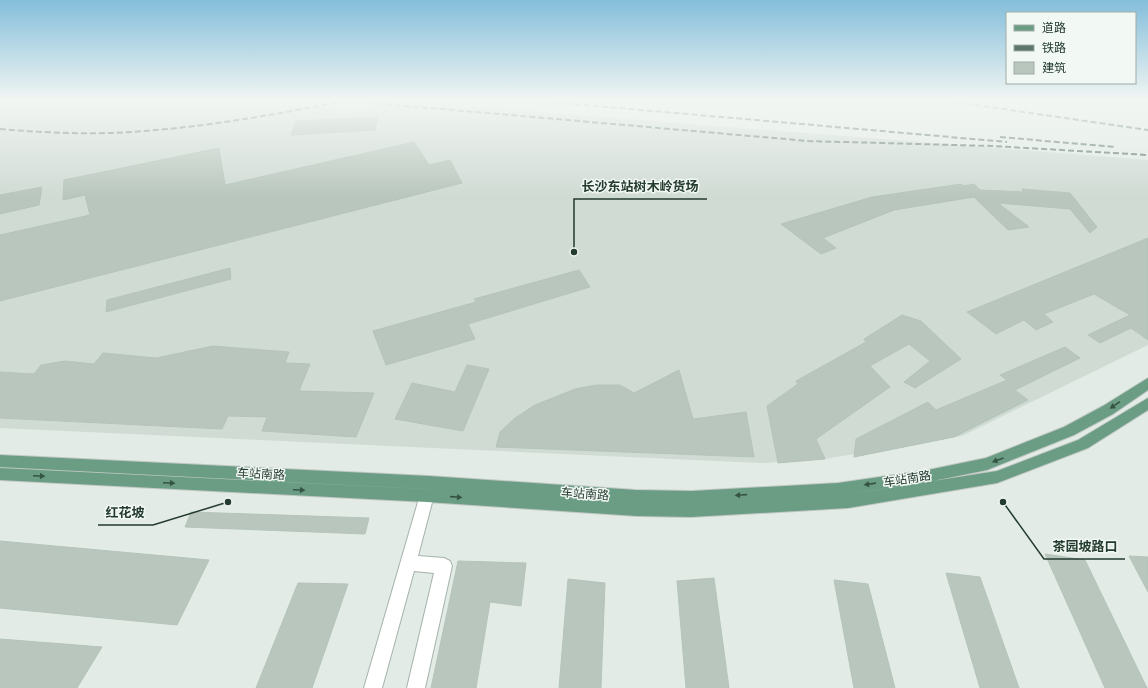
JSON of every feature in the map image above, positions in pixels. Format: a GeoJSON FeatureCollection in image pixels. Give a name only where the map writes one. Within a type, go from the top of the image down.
{"type":"FeatureCollection","features":[{"type":"Feature","properties":{"kind":"main road","name":"车站南路"},"geometry":{"type":"LineString","coordinates":[[0,460],[429,482],[636,498],[692,498],[838,489],[928,476],[987,464],[1069,431],[1108,410],[1148,383]]}},
{"type":"Feature","properties":{"kind":"main road","name":"车站南路"},"geometry":{"type":"LineString","coordinates":[[0,474],[427,495],[637,509],[691,510],[848,502],[997,477],[1083,444],[1148,403]]}},
{"type":"Feature","properties":{"kind":"street"},"geometry":{"type":"LineString","coordinates":[[374,688],[427,495]]}},
{"type":"Feature","properties":{"kind":"street"},"geometry":{"type":"LineString","coordinates":[[408,563],[444,566],[416,688]]}},
{"type":"Feature","properties":{"kind":"shaded area"},"geometry":{"type":"Polygon","coordinates":[[[0,133],[808,133],[1148,160],[1148,345],[962,436],[825,459],[760,463],[0,428],[0,133]]]}},
{"type":"Feature","properties":{"kind":"building"},"geometry":{"type":"Polygon","coordinates":[[[292,133],[323,133],[291,135],[292,133]]]}},
{"type":"Feature","properties":{"kind":"building"},"geometry":{"type":"Polygon","coordinates":[[[414,142],[429,165],[450,160],[462,183],[0,301],[0,235],[90,215],[85,195],[63,200],[64,180],[219,148],[225,185],[414,142]]]}},
{"type":"Feature","properties":{"kind":"building"},"geometry":{"type":"Polygon","coordinates":[[[961,184],[963,186],[974,184],[980,190],[1023,192],[1022,189],[1070,193],[1097,227],[1090,233],[1070,209],[998,203],[1029,227],[1008,230],[974,197],[894,210],[823,238],[836,248],[821,254],[781,224],[872,197],[961,184]]]}},
{"type":"Feature","properties":{"kind":"building"},"geometry":{"type":"Polygon","coordinates":[[[42,187],[39,205],[0,214],[0,195],[42,187]]]}},
{"type":"Feature","properties":{"kind":"building"},"geometry":{"type":"Polygon","coordinates":[[[1148,238],[1148,340],[1131,328],[1100,343],[1088,335],[1130,315],[1094,294],[1044,314],[1053,322],[1036,330],[1024,320],[996,334],[967,312],[1148,238]]]}},
{"type":"Feature","properties":{"kind":"building"},"geometry":{"type":"Polygon","coordinates":[[[230,268],[231,279],[106,312],[107,300],[230,268]]]}},
{"type":"Feature","properties":{"kind":"building"},"geometry":{"type":"Polygon","coordinates":[[[579,270],[590,287],[468,324],[475,339],[386,365],[373,331],[476,302],[474,299],[579,270]]]}},
{"type":"Feature","properties":{"kind":"building"},"geometry":{"type":"Polygon","coordinates":[[[902,315],[921,321],[961,359],[915,388],[904,382],[930,361],[909,344],[870,366],[890,387],[816,439],[825,459],[778,463],[767,406],[798,384],[796,381],[866,342],[864,339],[902,315]]]}},
{"type":"Feature","properties":{"kind":"building"},"geometry":{"type":"Polygon","coordinates":[[[213,346],[289,352],[285,363],[310,364],[299,391],[374,393],[356,437],[262,431],[267,417],[228,416],[222,429],[0,418],[0,372],[34,374],[41,365],[65,361],[94,364],[103,353],[156,358],[213,346]]]}},
{"type":"Feature","properties":{"kind":"building"},"geometry":{"type":"Polygon","coordinates":[[[1065,347],[1080,358],[1015,390],[1028,400],[954,437],[854,457],[856,439],[928,402],[936,410],[1007,380],[1000,375],[1065,347]]]}},
{"type":"Feature","properties":{"kind":"building"},"geometry":{"type":"Polygon","coordinates":[[[467,365],[489,369],[463,431],[395,419],[412,383],[455,392],[467,365]]]}},
{"type":"Feature","properties":{"kind":"building"},"geometry":{"type":"Polygon","coordinates":[[[679,370],[693,419],[746,412],[754,457],[496,447],[500,432],[515,418],[535,405],[575,389],[596,385],[620,385],[634,393],[679,370]]]}},
{"type":"Feature","properties":{"kind":"building"},"geometry":{"type":"Polygon","coordinates":[[[191,512],[369,518],[365,534],[185,527],[191,512]]]}},
{"type":"Feature","properties":{"kind":"building"},"geometry":{"type":"Polygon","coordinates":[[[0,541],[209,560],[177,625],[0,608],[0,541]]]}},
{"type":"Feature","properties":{"kind":"building"},"geometry":{"type":"Polygon","coordinates":[[[1045,554],[1085,560],[1147,688],[1105,688],[1045,554]]]}},
{"type":"Feature","properties":{"kind":"building"},"geometry":{"type":"Polygon","coordinates":[[[1129,556],[1148,557],[1148,592],[1129,556]]]}},
{"type":"Feature","properties":{"kind":"building"},"geometry":{"type":"Polygon","coordinates":[[[458,561],[526,563],[521,606],[490,602],[476,688],[431,688],[458,561]]]}},
{"type":"Feature","properties":{"kind":"building"},"geometry":{"type":"Polygon","coordinates":[[[946,573],[980,577],[1019,688],[980,688],[946,573]]]}},
{"type":"Feature","properties":{"kind":"building"},"geometry":{"type":"Polygon","coordinates":[[[714,578],[729,688],[686,688],[677,581],[714,578]]]}},
{"type":"Feature","properties":{"kind":"building"},"geometry":{"type":"Polygon","coordinates":[[[568,579],[605,583],[601,688],[559,688],[568,579]]]}},
{"type":"Feature","properties":{"kind":"building"},"geometry":{"type":"Polygon","coordinates":[[[834,580],[868,584],[895,688],[854,688],[834,580]]]}},
{"type":"Feature","properties":{"kind":"building"},"geometry":{"type":"Polygon","coordinates":[[[298,583],[348,584],[312,688],[256,688],[298,583]]]}},
{"type":"Feature","properties":{"kind":"building"},"geometry":{"type":"Polygon","coordinates":[[[0,639],[102,647],[77,688],[0,688],[0,639]]]}},
{"type":"Feature","properties":{"kind":"railway"},"geometry":{"type":"LineString","coordinates":[[718,133],[808,141],[992,146],[1148,155]]}},
{"type":"Feature","properties":{"kind":"railway"},"geometry":{"type":"LineString","coordinates":[[905,133],[1007,142]]}},
{"type":"Feature","properties":{"kind":"railway"},"geometry":{"type":"LineString","coordinates":[[1000,137],[1115,147]]}},
{"type":"Feature","properties":{"kind":"place","name":"长沙东站树木岭货场"},"geometry":{"type":"Point","coordinates":[574,252]}},
{"type":"Feature","properties":{"kind":"place","name":"红花坡"},"geometry":{"type":"Point","coordinates":[228,502]}},
{"type":"Feature","properties":{"kind":"place","name":"茶园坡路口"},"geometry":{"type":"Point","coordinates":[1003,502]}}]}
